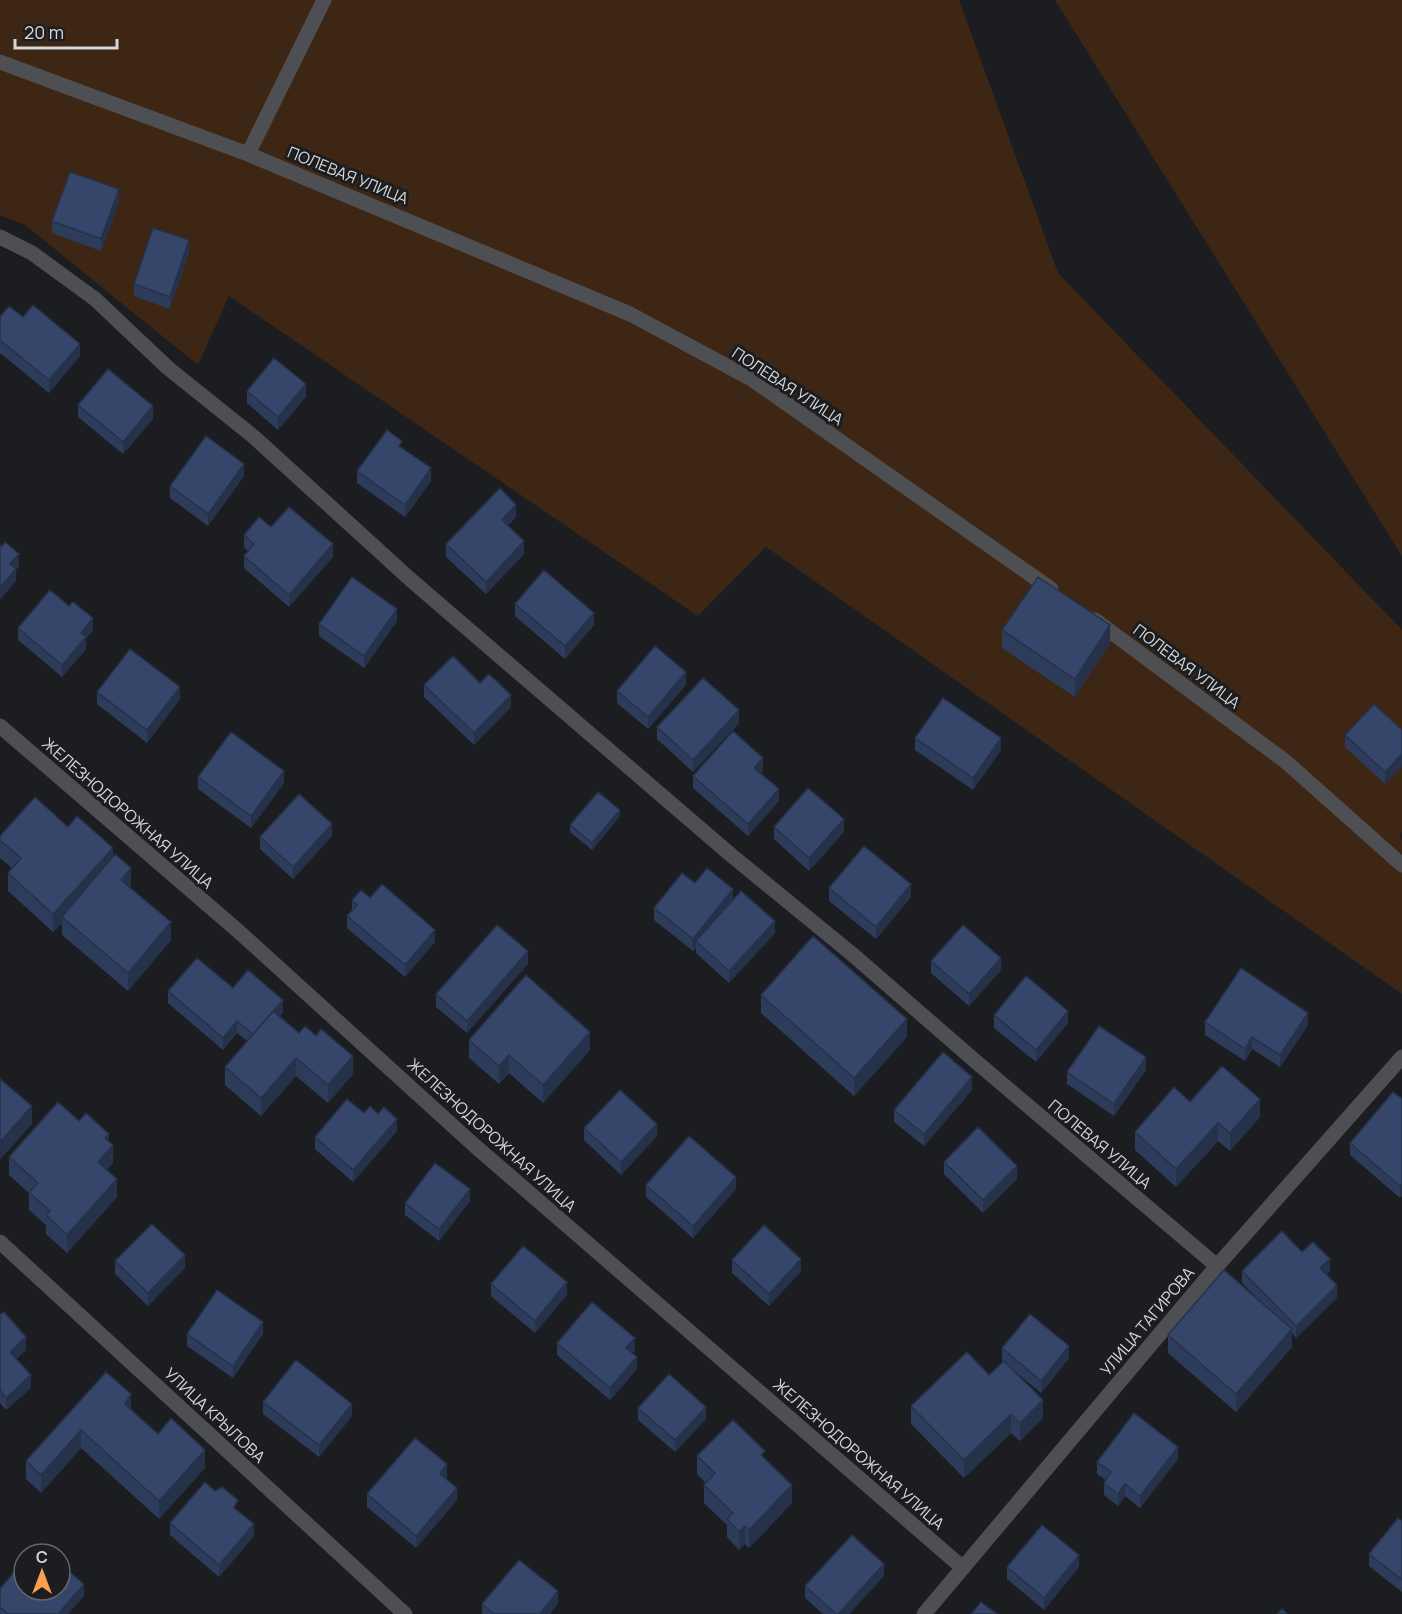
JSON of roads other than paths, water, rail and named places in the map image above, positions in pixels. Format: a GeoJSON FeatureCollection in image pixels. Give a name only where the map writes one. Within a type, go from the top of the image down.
{"type":"FeatureCollection","features":[{"type":"Feature","properties":{"kind":"street"},"geometry":{"type":"LineString","coordinates":[[248,154],[324,0]]}},
{"type":"Feature","properties":{"kind":"street","name":"ПОЛЕВАЯ УЛИЦА"},"geometry":{"type":"LineString","coordinates":[[0,63],[248,154],[494,255],[630,314],[753,380],[1065,599]]}},
{"type":"Feature","properties":{"kind":"street","name":"ПОЛЕВАЯ УЛИЦА"},"geometry":{"type":"LineString","coordinates":[[0,237],[32,253],[95,299],[168,368],[255,437],[411,580],[1216,1266]]}},
{"type":"Feature","properties":{"kind":"street","name":"ПОЛЕВАЯ УЛИЦА"},"geometry":{"type":"LineString","coordinates":[[1085,613],[1285,761],[1402,865]]}},
{"type":"Feature","properties":{"kind":"street","name":"ЖЕЛЕЗНОДОРОЖНАЯ УЛИЦА"},"geometry":{"type":"LineString","coordinates":[[0,726],[237,930],[475,1146],[963,1568]]}},
{"type":"Feature","properties":{"kind":"street","name":"УЛИЦА ТАГИРОВА"},"geometry":{"type":"LineString","coordinates":[[924,1614],[1216,1266],[1402,1057]]}},
{"type":"Feature","properties":{"kind":"street","name":"УЛИЦА КРЫЛОВА"},"geometry":{"type":"LineString","coordinates":[[0,1242],[405,1614]]}}]}
